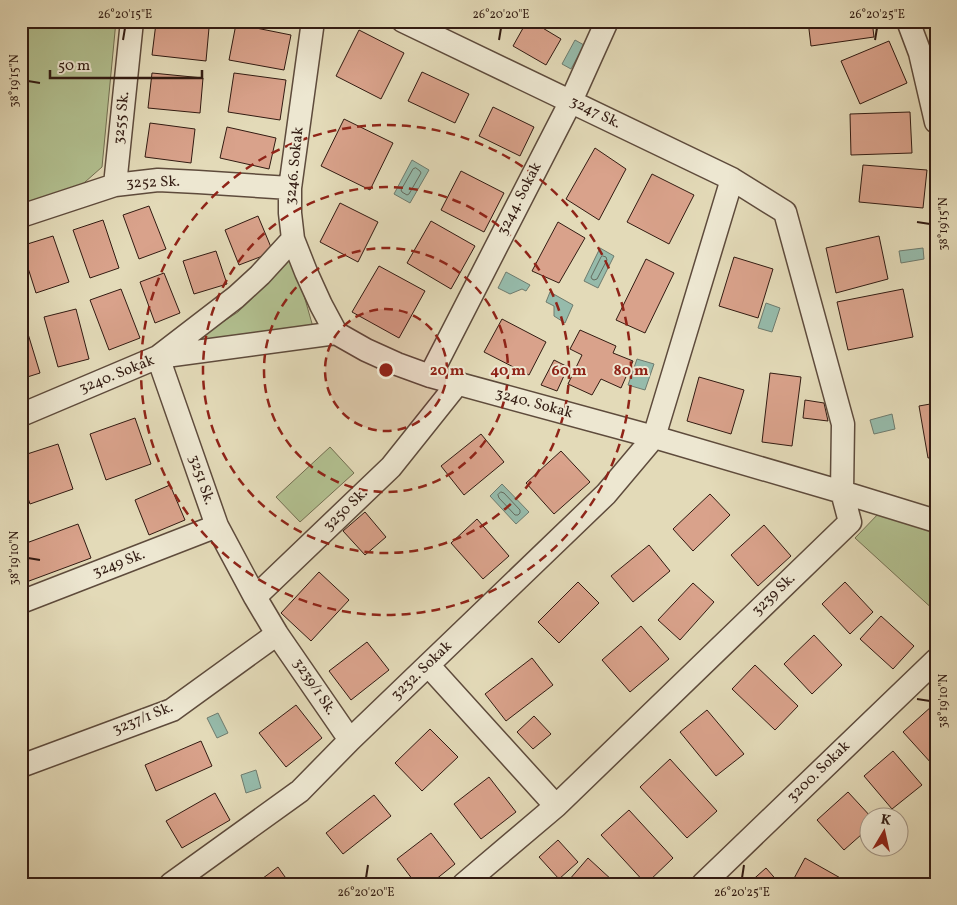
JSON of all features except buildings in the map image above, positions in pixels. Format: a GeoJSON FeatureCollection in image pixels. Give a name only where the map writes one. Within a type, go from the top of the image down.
{"type":"FeatureCollection","features":[{"type":"Feature","properties":{"kind":"street","name":"3255 Sk."},"geometry":{"type":"LineString","coordinates":[[115,185],[132,21]]}},
{"type":"Feature","properties":{"kind":"street","name":"3246. Sokak"},"geometry":{"type":"LineString","coordinates":[[313,21],[290,188],[290,213],[293,239],[313,288],[336,333]]}},
{"type":"Feature","properties":{"kind":"street","name":"3244. Sokak"},"geometry":{"type":"LineString","coordinates":[[430,376],[570,102],[607,21]]}},
{"type":"Feature","properties":{"kind":"street"},"geometry":{"type":"LineString","coordinates":[[908,21],[928,50],[936,122]]}},
{"type":"Feature","properties":{"kind":"street","name":"3247 Sk."},"geometry":{"type":"LineString","coordinates":[[407,22],[732,179],[785,212]]}},
{"type":"Feature","properties":{"kind":"street"},"geometry":{"type":"LineString","coordinates":[[654,436],[732,179]]}},
{"type":"Feature","properties":{"kind":"street","name":"3252 Sk."},"geometry":{"type":"LineString","coordinates":[[21,216],[115,185],[158,180],[290,188]]}},
{"type":"Feature","properties":{"kind":"street","name":"3239 Sk."},"geometry":{"type":"LineString","coordinates":[[464,884],[556,806],[850,522],[842,492],[843,424],[785,212]]}},
{"type":"Feature","properties":{"kind":"street"},"geometry":{"type":"LineString","coordinates":[[158,357],[236,297],[260,275],[293,239]]}},
{"type":"Feature","properties":{"kind":"street","name":"3240. Sokak"},"geometry":{"type":"LineString","coordinates":[[21,415],[158,357],[336,333],[366,350],[430,376],[654,436],[936,522]]}},
{"type":"Feature","properties":{"kind":"street","name":"3251 Sk."},"geometry":{"type":"LineString","coordinates":[[158,357],[217,526],[255,597]]}},
{"type":"Feature","properties":{"kind":"street","name":"3250 Sk."},"geometry":{"type":"LineString","coordinates":[[255,597],[391,468],[458,383]]}},
{"type":"Feature","properties":{"kind":"street","name":"3232. Sokak"},"geometry":{"type":"LineString","coordinates":[[171,884],[300,791],[350,740],[606,494],[654,436]]}},
{"type":"Feature","properties":{"kind":"street","name":"3249 Sk."},"geometry":{"type":"LineString","coordinates":[[21,602],[217,526]]}},
{"type":"Feature","properties":{"kind":"street"},"geometry":{"type":"LineString","coordinates":[[255,597],[278,634]]}},
{"type":"Feature","properties":{"kind":"street","name":"3239/1 Sk."},"geometry":{"type":"LineString","coordinates":[[278,634],[350,740]]}},
{"type":"Feature","properties":{"kind":"street","name":"3237/1 Sk."},"geometry":{"type":"LineString","coordinates":[[21,766],[172,710],[278,634]]}},
{"type":"Feature","properties":{"kind":"street","name":"3200. Sokak"},"geometry":{"type":"LineString","coordinates":[[703,884],[936,660]]}},
{"type":"Feature","properties":{"kind":"street"},"geometry":{"type":"LineString","coordinates":[[428,665],[556,806]]}},
{"type":"Feature","properties":{"kind":"shaded area"},"geometry":{"type":"Polygon","coordinates":[[[21,21],[116,21],[102,167],[76,190],[21,206],[21,21]]]}},
{"type":"Feature","properties":{"kind":"shaded area"},"geometry":{"type":"Polygon","coordinates":[[[291,250],[315,334],[250,333],[178,351],[238,312],[267,284],[291,250]]]}},
{"type":"Feature","properties":{"kind":"shaded area"},"geometry":{"type":"Polygon","coordinates":[[[330,447],[354,473],[300,522],[276,497],[330,447]]]}},
{"type":"Feature","properties":{"kind":"shaded area"},"geometry":{"type":"Polygon","coordinates":[[[881,511],[936,528],[936,612],[855,538],[881,511]]]}},
{"type":"Feature","properties":{"kind":"water"},"geometry":{"type":"Polygon","coordinates":[[[575,40],[584,45],[571,69],[562,64],[575,40]]]}},
{"type":"Feature","properties":{"kind":"water"},"geometry":{"type":"Polygon","coordinates":[[[412,160],[429,170],[410,203],[394,194],[412,160]]]}},
{"type":"Feature","properties":{"kind":"water"},"geometry":{"type":"Polygon","coordinates":[[[600,248],[614,256],[598,288],[584,281],[600,248]]]}},
{"type":"Feature","properties":{"kind":"water"},"geometry":{"type":"Polygon","coordinates":[[[923,248],[924,259],[901,263],[899,251],[923,248]]]}},
{"type":"Feature","properties":{"kind":"water"},"geometry":{"type":"Polygon","coordinates":[[[506,272],[530,285],[526,291],[522,289],[510,294],[498,288],[506,272]]]}},
{"type":"Feature","properties":{"kind":"water"},"geometry":{"type":"Polygon","coordinates":[[[550,292],[573,305],[565,323],[554,316],[554,306],[546,302],[550,292]]]}},
{"type":"Feature","properties":{"kind":"water"},"geometry":{"type":"Polygon","coordinates":[[[766,303],[780,308],[772,332],[758,328],[766,303]]]}},
{"type":"Feature","properties":{"kind":"water"},"geometry":{"type":"Polygon","coordinates":[[[637,359],[654,364],[645,390],[628,385],[637,359]]]}},
{"type":"Feature","properties":{"kind":"water"},"geometry":{"type":"Polygon","coordinates":[[[892,414],[895,429],[874,434],[870,420],[892,414]]]}},
{"type":"Feature","properties":{"kind":"water"},"geometry":{"type":"Polygon","coordinates":[[[502,484],[529,512],[516,524],[490,496],[502,484]]]}},
{"type":"Feature","properties":{"kind":"water"},"geometry":{"type":"Polygon","coordinates":[[[218,713],[228,733],[217,738],[207,718],[218,713]]]}},
{"type":"Feature","properties":{"kind":"water"},"geometry":{"type":"Polygon","coordinates":[[[256,770],[261,788],[246,793],[241,775],[256,770]]]}}]}
